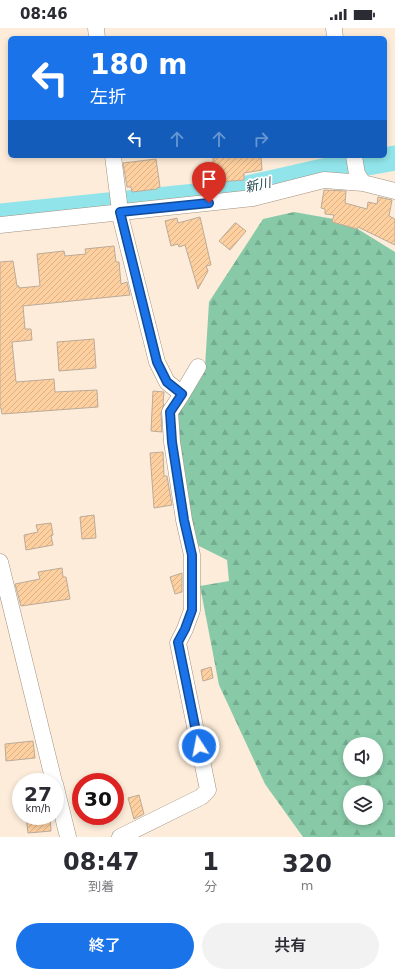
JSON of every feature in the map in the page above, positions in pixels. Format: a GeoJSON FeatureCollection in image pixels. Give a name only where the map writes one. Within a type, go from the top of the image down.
{"type":"FeatureCollection","features":[{"type":"Feature","properties":{"kind":"street"},"geometry":{"type":"LineString","coordinates":[[113,158],[120,212],[157,362],[167,382],[182,394]]}},
{"type":"Feature","properties":{"kind":"street"},"geometry":{"type":"LineString","coordinates":[[355,158],[360,178]]}},
{"type":"Feature","properties":{"kind":"street"},"geometry":{"type":"LineString","coordinates":[[0,225],[253,198],[324,180],[360,178],[395,191]]}},
{"type":"Feature","properties":{"kind":"street"},"geometry":{"type":"LineString","coordinates":[[120,837],[201,797],[208,790],[178,642],[185,629],[192,610],[192,555],[184,520],[173,450],[170,412],[198,367]]}},
{"type":"Feature","properties":{"kind":"street"},"geometry":{"type":"LineString","coordinates":[[0,562],[53,773]]}},
{"type":"Feature","properties":{"kind":"street"},"geometry":{"type":"LineString","coordinates":[[64,820],[68,837]]}},
{"type":"Feature","properties":{"kind":"green space"},"geometry":{"type":"Polygon","coordinates":[[[294,212],[345,221],[395,252],[395,837],[303,837],[265,784],[219,685],[200,586],[229,581],[227,560],[189,541],[171,422],[205,367],[209,302],[263,219],[294,212]]]}},
{"type":"Feature","properties":{"kind":"building"},"geometry":{"type":"Polygon","coordinates":[[[213,158],[261,158],[262,170],[244,173],[244,180],[218,182],[217,176],[211,176],[210,164],[213,163],[213,158]]]}},
{"type":"Feature","properties":{"kind":"building"},"geometry":{"type":"Polygon","coordinates":[[[156,159],[160,187],[157,189],[132,192],[131,187],[127,187],[123,163],[156,159]]]}},
{"type":"Feature","properties":{"kind":"building"},"geometry":{"type":"Polygon","coordinates":[[[324,190],[346,191],[345,203],[367,209],[368,202],[377,204],[378,197],[392,200],[389,216],[395,219],[395,245],[358,227],[357,229],[332,222],[334,215],[325,214],[325,209],[321,208],[324,190]]]}},
{"type":"Feature","properties":{"kind":"building"},"geometry":{"type":"Polygon","coordinates":[[[200,217],[211,265],[206,266],[208,271],[198,289],[185,245],[179,247],[178,244],[171,246],[165,221],[177,218],[178,223],[200,217]]]}},
{"type":"Feature","properties":{"kind":"building"},"geometry":{"type":"Polygon","coordinates":[[[235,223],[246,231],[230,250],[219,241],[235,223]]]}},
{"type":"Feature","properties":{"kind":"building"},"geometry":{"type":"Polygon","coordinates":[[[114,246],[116,262],[119,262],[121,284],[127,282],[130,295],[23,306],[25,329],[31,329],[32,340],[12,342],[16,382],[54,379],[55,392],[97,390],[98,407],[2,414],[0,408],[0,262],[13,261],[17,286],[19,286],[19,288],[40,286],[37,254],[64,251],[65,256],[86,254],[85,249],[114,246]]]}},
{"type":"Feature","properties":{"kind":"building"},"geometry":{"type":"Polygon","coordinates":[[[94,339],[96,368],[59,371],[57,342],[94,339]]]}},
{"type":"Feature","properties":{"kind":"building"},"geometry":{"type":"Polygon","coordinates":[[[153,391],[164,392],[164,404],[161,413],[162,432],[151,431],[153,391]]]}},
{"type":"Feature","properties":{"kind":"building"},"geometry":{"type":"Polygon","coordinates":[[[163,452],[164,476],[167,476],[172,505],[154,508],[150,453],[163,452]]]}},
{"type":"Feature","properties":{"kind":"building"},"geometry":{"type":"Polygon","coordinates":[[[94,515],[96,538],[82,539],[80,517],[94,515]]]}},
{"type":"Feature","properties":{"kind":"building"},"geometry":{"type":"Polygon","coordinates":[[[51,523],[53,545],[26,550],[24,535],[38,532],[36,525],[51,523]]]}},
{"type":"Feature","properties":{"kind":"building"},"geometry":{"type":"Polygon","coordinates":[[[62,568],[63,577],[66,577],[70,599],[21,606],[15,584],[40,579],[38,572],[62,568]]]}},
{"type":"Feature","properties":{"kind":"building"},"geometry":{"type":"Polygon","coordinates":[[[182,573],[182,592],[175,594],[170,577],[182,573]]]}},
{"type":"Feature","properties":{"kind":"building"},"geometry":{"type":"Polygon","coordinates":[[[211,667],[213,678],[203,681],[201,670],[211,667]]]}},
{"type":"Feature","properties":{"kind":"building"},"geometry":{"type":"Polygon","coordinates":[[[33,741],[35,758],[6,761],[5,744],[33,741]]]}},
{"type":"Feature","properties":{"kind":"building"},"geometry":{"type":"Polygon","coordinates":[[[139,795],[144,814],[134,819],[128,798],[139,795]]]}},
{"type":"Feature","properties":{"kind":"building"},"geometry":{"type":"Polygon","coordinates":[[[27,825],[51,825],[51,831],[28,833],[27,825]]]}},
{"type":"Feature","properties":{"kind":"waterway","name":"新川"},"geometry":{"type":"LineString","coordinates":[[0,216],[225,193],[323,171],[395,158]]}},
{"type":"Feature","properties":{"kind":"route"},"geometry":{"type":"LineString","coordinates":[[199,746],[178,642],[185,629],[192,610],[192,555],[184,520],[172,442],[170,412],[182,394],[167,382],[157,362],[120,212],[209,203]]}}]}
